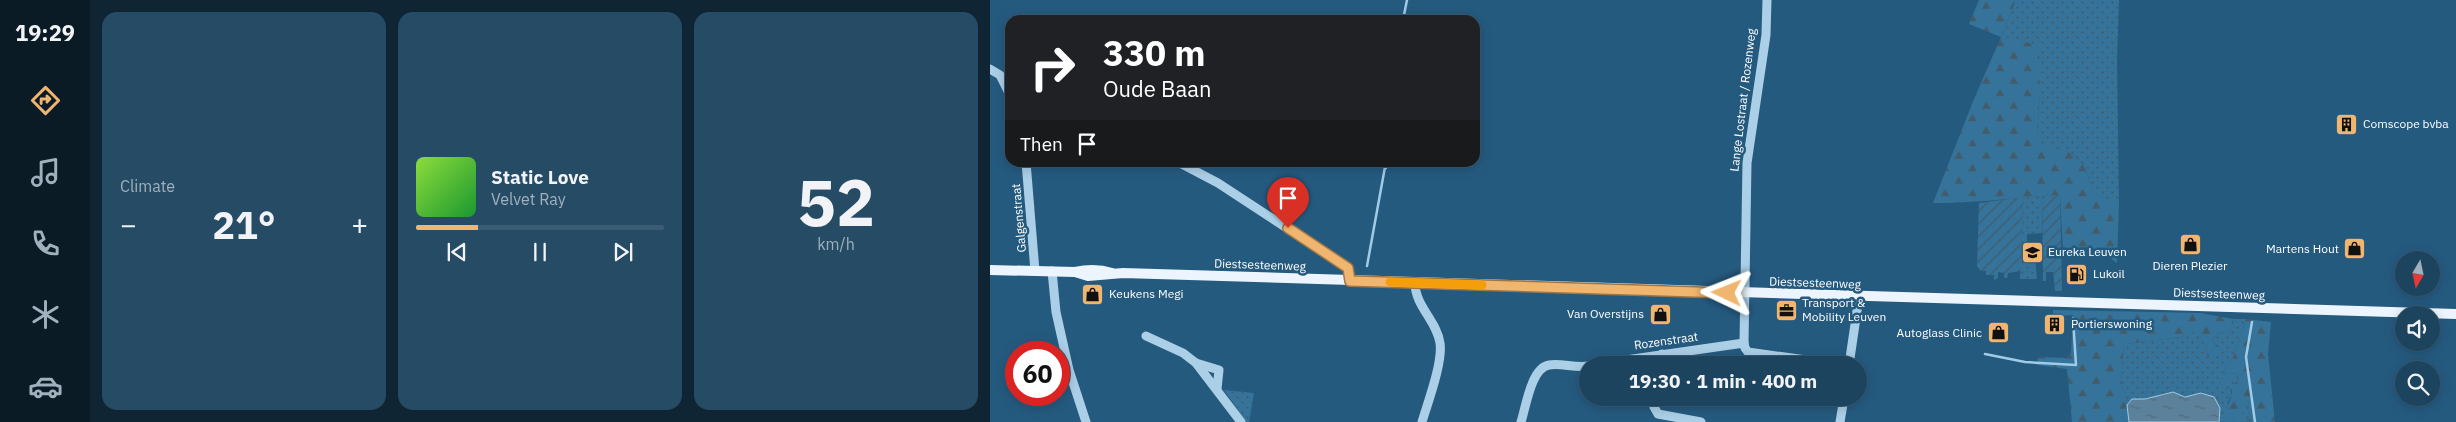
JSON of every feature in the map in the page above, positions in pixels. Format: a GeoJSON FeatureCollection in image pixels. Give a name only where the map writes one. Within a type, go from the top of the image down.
{"type":"FeatureCollection","features":[{"type":"Feature","properties":{"kind":"main road","name":"Diestsesteenweg"},"geometry":{"type":"LineString","coordinates":[[990,270],[1074,272],[1095,276],[1112,273],[2456,314]]}},
{"type":"Feature","properties":{"kind":"street","name":"Lange Lostraat / Rozenweg"},"geometry":{"type":"LineString","coordinates":[[1743,293],[1747,163],[1766,35],[1767,0]]}},
{"type":"Feature","properties":{"kind":"street"},"geometry":{"type":"LineString","coordinates":[[990,69],[1000,75],[1005,85]]}},
{"type":"Feature","properties":{"kind":"street","name":"Galgenstraat"},"geometry":{"type":"LineString","coordinates":[[1026,167],[1035,271]]}},
{"type":"Feature","properties":{"kind":"street"},"geometry":{"type":"LineString","coordinates":[[1188,167],[1218,183],[1348,268],[1350,281]]}},
{"type":"Feature","properties":{"kind":"street"},"geometry":{"type":"LineString","coordinates":[[1052,271],[1055,304],[1067,361],[1086,422]]}},
{"type":"Feature","properties":{"kind":"street"},"geometry":{"type":"LineString","coordinates":[[1415,283],[1416,292],[1440,343],[1440,356],[1422,422]]}},
{"type":"Feature","properties":{"kind":"street"},"geometry":{"type":"LineString","coordinates":[[1743,293],[1744,348],[1748,352],[1777,356]]}},
{"type":"Feature","properties":{"kind":"street"},"geometry":{"type":"LineString","coordinates":[[1850,356],[1858,297]]}},
{"type":"Feature","properties":{"kind":"street"},"geometry":{"type":"LineString","coordinates":[[1146,336],[1183,353],[1196,363],[1241,422]]}},
{"type":"Feature","properties":{"kind":"street","name":"Rozenstraat"},"geometry":{"type":"LineString","coordinates":[[1649,356],[1744,343]]}},
{"type":"Feature","properties":{"kind":"street"},"geometry":{"type":"LineString","coordinates":[[1196,363],[1219,370],[1217,389]]}},
{"type":"Feature","properties":{"kind":"street"},"geometry":{"type":"LineString","coordinates":[[1521,422],[1535,375],[1541,368],[1549,365],[1579,366]]}},
{"type":"Feature","properties":{"kind":"street"},"geometry":{"type":"LineString","coordinates":[[1654,406],[1658,414],[1701,422]]}},
{"type":"Feature","properties":{"kind":"street"},"geometry":{"type":"LineString","coordinates":[[1840,422],[1843,406]]}},
{"type":"Feature","properties":{"kind":"green space"},"geometry":{"type":"Polygon","coordinates":[[[1979,0],[2016,0],[2001,37],[1969,24],[1979,0]]]}},
{"type":"Feature","properties":{"kind":"green space"},"geometry":{"type":"Polygon","coordinates":[[[2016,0],[2119,0],[2117,61],[2119,203],[2094,194],[2086,171],[2078,158],[2072,154],[2041,144],[2037,134],[2040,94],[2001,37],[2016,0]]]}},
{"type":"Feature","properties":{"kind":"green space"},"geometry":{"type":"Polygon","coordinates":[[[2001,37],[2039,45],[2040,94],[2037,134],[2042,144],[2064,151],[2078,159],[2086,172],[2094,194],[2119,203],[2117,263],[2092,248],[2086,247],[2063,252],[2060,195],[1933,203],[2001,37]]]}},
{"type":"Feature","properties":{"kind":"green space"},"geometry":{"type":"Polygon","coordinates":[[[2060,195],[2062,291],[2055,291],[2053,272],[2046,272],[2046,281],[2043,281],[2042,196],[2060,195]]]}},
{"type":"Feature","properties":{"kind":"green space","name":"Eureka Leuven"},"geometry":{"type":"Polygon","coordinates":[[[2042,196],[2042,233],[2027,234],[2027,243],[2039,243],[2040,255],[2035,256],[2037,279],[2020,279],[2023,197],[2042,196]]]}},
{"type":"Feature","properties":{"kind":"green space"},"geometry":{"type":"Polygon","coordinates":[[[2023,197],[2021,271],[2008,273],[2007,278],[2004,278],[2004,273],[1998,272],[1998,278],[1994,280],[1994,275],[1986,275],[1986,271],[1981,271],[1977,266],[1979,203],[2023,197]]]}},
{"type":"Feature","properties":{"kind":"green space"},"geometry":{"type":"Polygon","coordinates":[[[2053,310],[2200,313],[2233,319],[2230,331],[2217,334],[2212,341],[2223,352],[2208,357],[2205,346],[2196,331],[2181,337],[2124,344],[2121,382],[2128,403],[2129,422],[2072,422],[2067,369],[2037,365],[2038,357],[2067,358],[2071,353],[2073,315],[2053,316],[2053,310]]]}},
{"type":"Feature","properties":{"kind":"green space"},"geometry":{"type":"Polygon","coordinates":[[[2233,319],[2246,319],[2233,358],[2226,365],[2224,377],[2219,383],[2223,388],[2229,373],[2237,374],[2239,382],[2230,390],[2232,395],[2227,404],[2248,400],[2250,419],[2246,422],[2219,422],[2220,416],[2201,393],[2189,397],[2173,392],[2165,393],[2149,399],[2132,399],[2128,403],[2121,382],[2124,344],[2181,337],[2196,330],[2205,346],[2208,357],[2219,347],[2212,341],[2217,334],[2230,331],[2233,319]]]}},
{"type":"Feature","properties":{"kind":"green space"},"geometry":{"type":"Polygon","coordinates":[[[2246,319],[2271,322],[2268,354],[2275,422],[2246,422],[2250,419],[2248,400],[2246,400],[2246,408],[2237,422],[2229,421],[2225,414],[2232,395],[2231,384],[2239,381],[2237,374],[2229,373],[2228,385],[2223,388],[2219,383],[2224,377],[2226,365],[2233,358],[2246,319]]]}},
{"type":"Feature","properties":{"kind":"green space"},"geometry":{"type":"Polygon","coordinates":[[[1224,390],[1254,393],[1249,422],[1246,422],[1224,390]]]}},
{"type":"Feature","properties":{"kind":"water"},"geometry":{"type":"Polygon","coordinates":[[[2173,392],[2185,397],[2201,393],[2214,397],[2220,408],[2219,422],[2129,422],[2127,405],[2132,399],[2145,399],[2173,392]]]}},
{"type":"Feature","properties":{"kind":"waterway"},"geometry":{"type":"LineString","coordinates":[[1404,15],[1407,0]]}},
{"type":"Feature","properties":{"kind":"waterway"},"geometry":{"type":"LineString","coordinates":[[1367,266],[1385,167]]}},
{"type":"Feature","properties":{"kind":"waterway"},"geometry":{"type":"LineString","coordinates":[[1985,354],[2025,362],[2076,365],[2073,318]]}},
{"type":"Feature","properties":{"kind":"waterway"},"geometry":{"type":"LineString","coordinates":[[2252,322],[2246,357],[2255,422]]}},
{"type":"Feature","properties":{"kind":"slow traffic"},"geometry":{"type":"LineString","coordinates":[[1390,282],[1482,285]]}},
{"type":"Feature","properties":{"kind":"place","name":"Comscope bvba"},"geometry":{"type":"Point","coordinates":[2347,124]}},
{"type":"Feature","properties":{"kind":"place","name":"Dieren Plezier"},"geometry":{"type":"Point","coordinates":[2190,245]}},
{"type":"Feature","properties":{"kind":"place","name":"Martens Hout"},"geometry":{"type":"Point","coordinates":[2355,249]}},
{"type":"Feature","properties":{"kind":"place","name":"Eureka Leuven"},"geometry":{"type":"Point","coordinates":[2032,252]}},
{"type":"Feature","properties":{"kind":"place","name":"Lukoil"},"geometry":{"type":"Point","coordinates":[2077,274]}},
{"type":"Feature","properties":{"kind":"place","name":"Keukens Megi"},"geometry":{"type":"Point","coordinates":[1093,294]}},
{"type":"Feature","properties":{"kind":"place","name":"Transport & Mobility Leuven"},"geometry":{"type":"Point","coordinates":[1786,310]}},
{"type":"Feature","properties":{"kind":"place","name":"Van Overstijns"},"geometry":{"type":"Point","coordinates":[1660,314]}},
{"type":"Feature","properties":{"kind":"place","name":"Portierswoning"},"geometry":{"type":"Point","coordinates":[2055,324]}},
{"type":"Feature","properties":{"kind":"place","name":"Autoglass Clinic"},"geometry":{"type":"Point","coordinates":[1998,333]}},
{"type":"Feature","properties":{"kind":"route"},"geometry":{"type":"LineString","coordinates":[[1288,228],[1348,268],[1350,270],[1350,281],[1727,293]]}}]}
